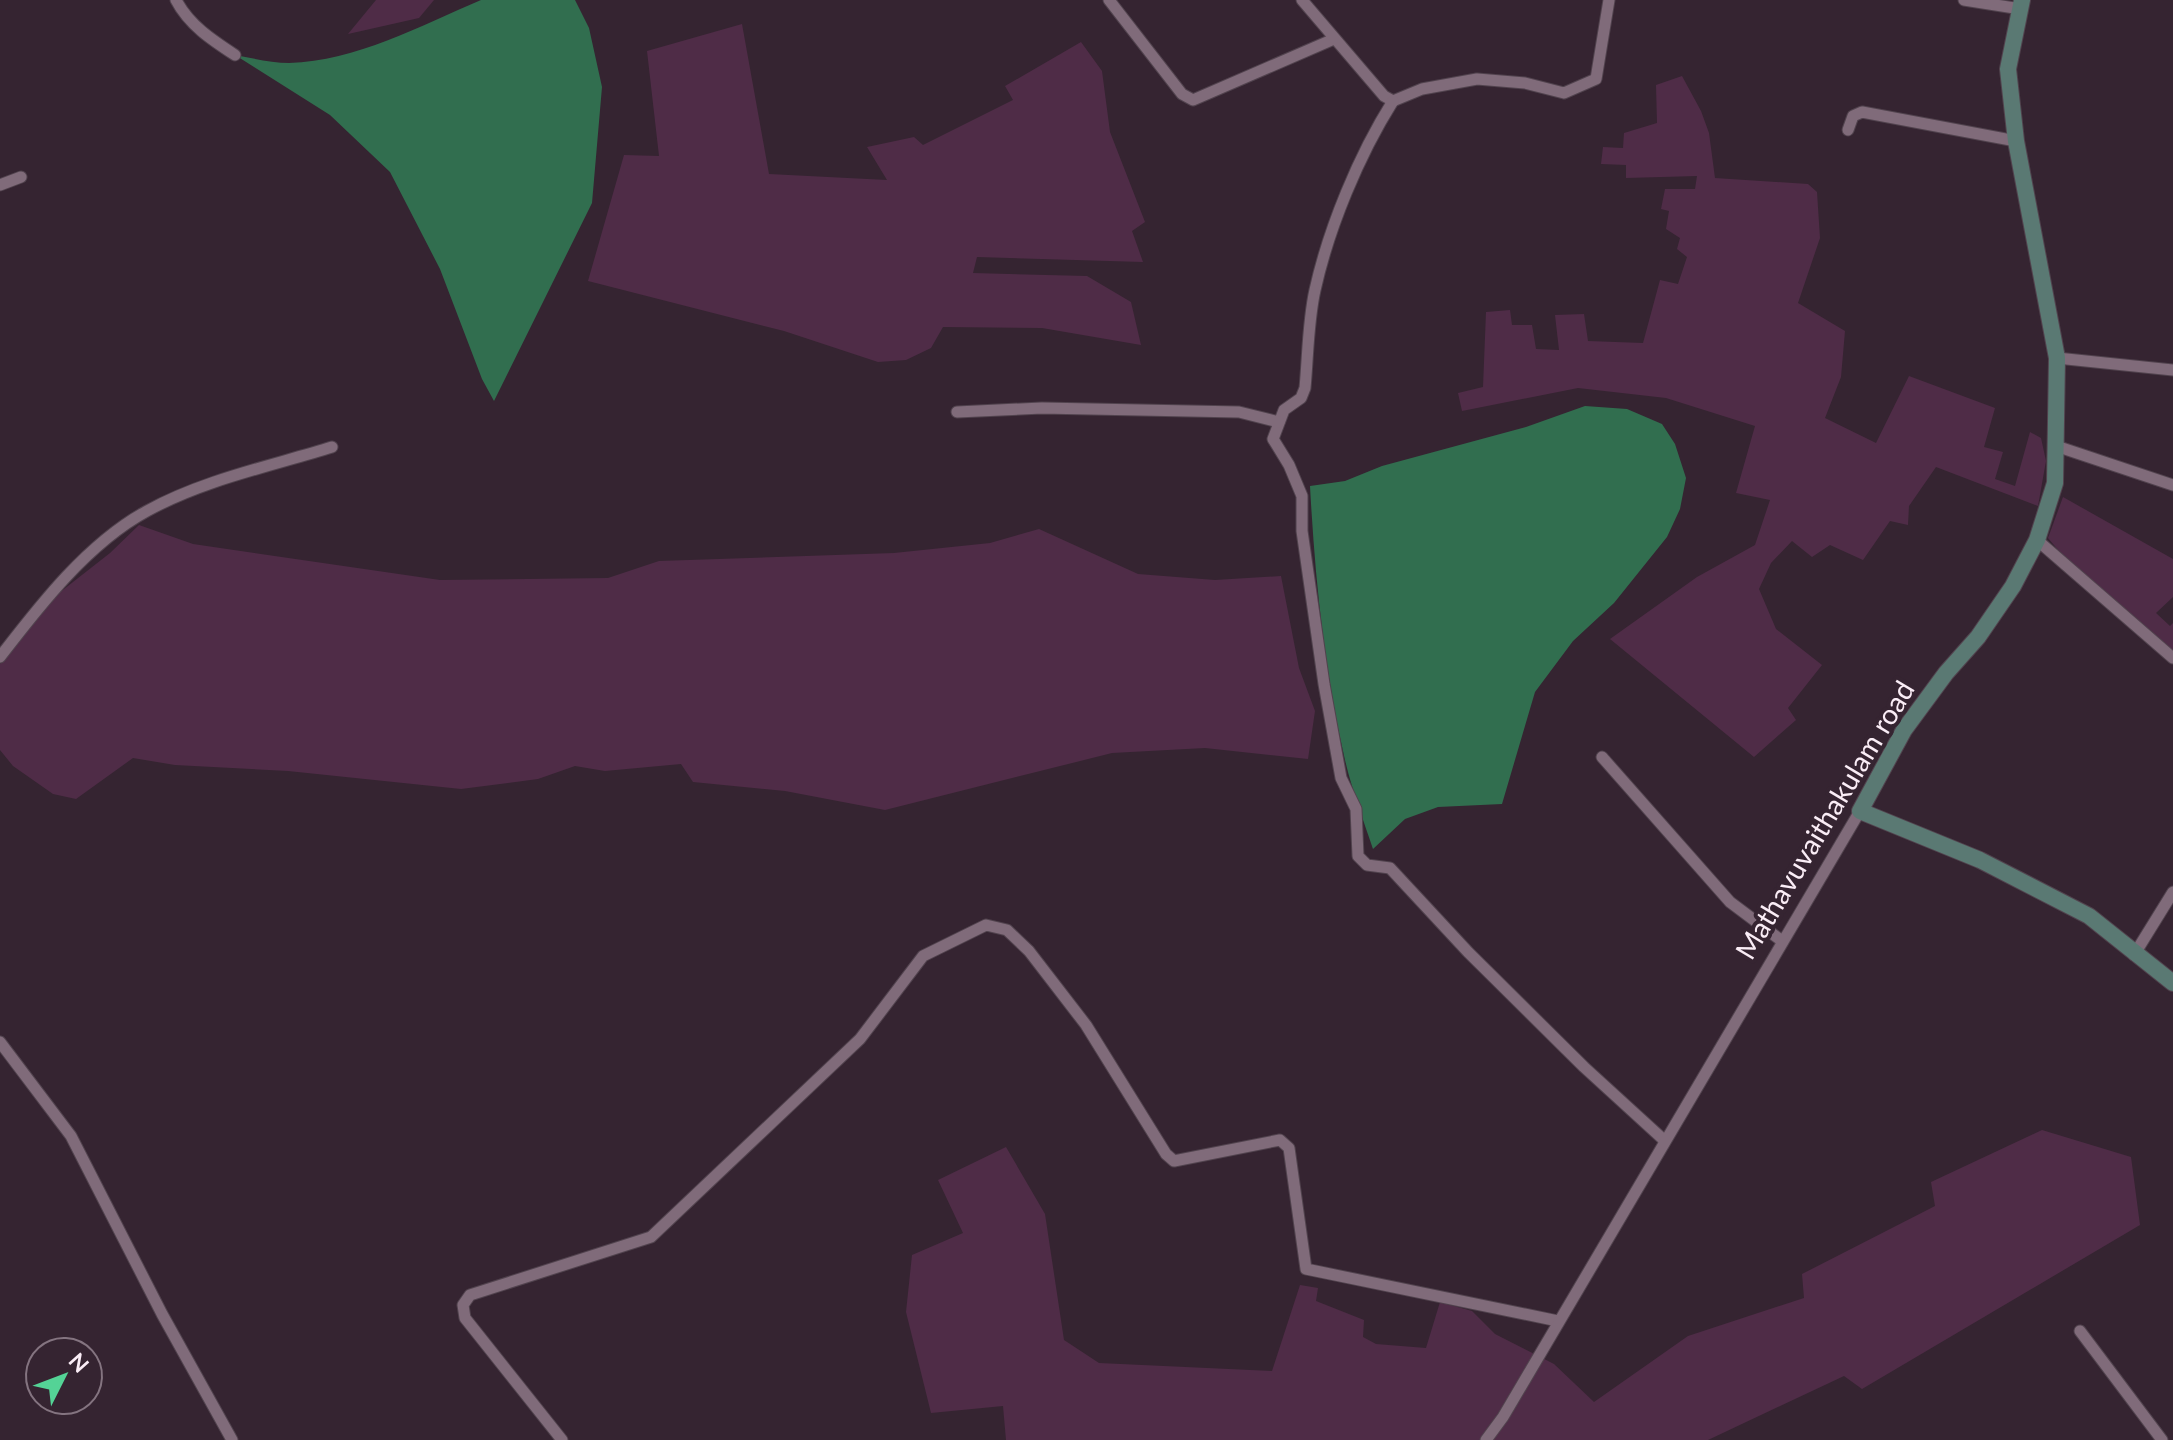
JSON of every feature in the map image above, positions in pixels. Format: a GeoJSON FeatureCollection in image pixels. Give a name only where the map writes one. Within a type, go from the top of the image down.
{"type":"FeatureCollection","features":[{"type":"Feature","properties":{"kind":"street"},"geometry":{"type":"LineString","coordinates":[[176,0],[183,15],[210,39],[235,55]]}},
{"type":"Feature","properties":{"kind":"street"},"geometry":{"type":"LineString","coordinates":[[1109,0],[1165,74],[1182,94],[1193,100],[1334,39]]}},
{"type":"Feature","properties":{"kind":"street"},"geometry":{"type":"LineString","coordinates":[[1302,0],[1384,96],[1393,101]]}},
{"type":"Feature","properties":{"kind":"street"},"geometry":{"type":"LineString","coordinates":[[1609,0],[1596,79],[1564,93],[1525,83],[1477,79],[1422,89],[1393,101],[1372,134],[1341,208],[1315,290],[1305,388],[1301,398],[1284,410],[1273,439],[1289,465],[1302,496],[1302,531],[1324,684],[1341,778],[1356,809],[1358,856],[1367,865],[1390,868],[1468,952],[1584,1067],[1665,1141]]}},
{"type":"Feature","properties":{"kind":"street"},"geometry":{"type":"LineString","coordinates":[[1964,0],[2022,4]]}},
{"type":"Feature","properties":{"kind":"street","name":"Mathavuvaithakulam road"},"geometry":{"type":"LineString","coordinates":[[1486,1440],[1503,1417],[1860,811],[1904,730],[1946,673],[1978,637],[2013,586],[2037,540],[2055,483],[2057,358],[2016,141],[2008,69],[2022,4]]}},
{"type":"Feature","properties":{"kind":"street"},"geometry":{"type":"LineString","coordinates":[[1848,130],[1853,116],[1862,112],[2016,141]]}},
{"type":"Feature","properties":{"kind":"street"},"geometry":{"type":"LineString","coordinates":[[0,185],[21,177]]}},
{"type":"Feature","properties":{"kind":"street"},"geometry":{"type":"LineString","coordinates":[[2057,358],[2173,370]]}},
{"type":"Feature","properties":{"kind":"street"},"geometry":{"type":"LineString","coordinates":[[957,412],[1042,408],[1239,412],[1279,422]]}},
{"type":"Feature","properties":{"kind":"street"},"geometry":{"type":"LineString","coordinates":[[2056,446],[2173,485]]}},
{"type":"Feature","properties":{"kind":"street"},"geometry":{"type":"LineString","coordinates":[[0,657],[52,591],[97,548],[146,512],[196,489],[332,447]]}},
{"type":"Feature","properties":{"kind":"street"},"geometry":{"type":"LineString","coordinates":[[2037,540],[2173,658]]}},
{"type":"Feature","properties":{"kind":"street"},"geometry":{"type":"LineString","coordinates":[[1602,757],[1730,902],[1782,941]]}},
{"type":"Feature","properties":{"kind":"street"},"geometry":{"type":"LineString","coordinates":[[1860,811],[1980,860],[2089,916],[2134,955],[2173,983]]}},
{"type":"Feature","properties":{"kind":"street"},"geometry":{"type":"LineString","coordinates":[[2134,955],[2173,892]]}},
{"type":"Feature","properties":{"kind":"street"},"geometry":{"type":"LineString","coordinates":[[562,1440],[465,1318],[463,1305],[470,1295],[651,1237],[860,1039],[923,956],[986,925],[1007,930],[1029,951],[1086,1025],[1166,1154],[1174,1161],[1280,1140],[1289,1148],[1306,1269],[1558,1321]]}},
{"type":"Feature","properties":{"kind":"street"},"geometry":{"type":"LineString","coordinates":[[0,1042],[71,1136],[162,1314],[232,1440]]}},
{"type":"Feature","properties":{"kind":"street"},"geometry":{"type":"LineString","coordinates":[[2080,1331],[2162,1440]]}},
{"type":"Feature","properties":{"kind":"shaded area"},"geometry":{"type":"Polygon","coordinates":[[[376,0],[434,0],[419,18],[348,34],[376,0]]]}},
{"type":"Feature","properties":{"kind":"shaded area"},"geometry":{"type":"Polygon","coordinates":[[[481,0],[575,0],[589,28],[602,87],[592,203],[494,401],[482,379],[440,269],[390,172],[330,115],[235,55],[289,63],[339,56],[387,40],[481,0]]]}},
{"type":"Feature","properties":{"kind":"shaded area"},"geometry":{"type":"Polygon","coordinates":[[[742,24],[769,174],[887,180],[867,147],[914,137],[923,145],[1013,100],[1005,86],[1081,42],[1102,71],[1110,132],[1145,222],[1132,231],[1143,262],[977,257],[973,273],[1087,276],[1131,302],[1141,345],[1042,328],[943,327],[931,348],[906,360],[878,362],[784,331],[588,281],[624,155],[659,156],[647,51],[742,24]]]}},
{"type":"Feature","properties":{"kind":"shaded area"},"geometry":{"type":"Polygon","coordinates":[[[1682,76],[1709,133],[1715,178],[1808,184],[1817,192],[1820,238],[1798,303],[1845,331],[1841,377],[1825,418],[1876,443],[1909,376],[1995,408],[1984,447],[2003,452],[1995,479],[2015,486],[2030,432],[2041,438],[2046,461],[2038,506],[1936,467],[1909,506],[1908,525],[1890,521],[1863,560],[1830,545],[1812,557],[1792,541],[1771,563],[1759,589],[1776,629],[1822,665],[1788,708],[1796,720],[1754,757],[1610,639],[1697,577],[1755,545],[1770,500],[1736,493],[1755,426],[1666,398],[1578,388],[1462,411],[1458,393],[1483,387],[1486,312],[1510,310],[1512,325],[1532,325],[1536,349],[1559,350],[1555,315],[1584,314],[1588,341],[1643,343],[1660,280],[1678,284],[1687,257],[1677,249],[1680,238],[1666,229],[1669,211],[1661,209],[1665,189],[1695,189],[1697,176],[1626,178],[1626,165],[1601,164],[1603,147],[1623,148],[1624,133],[1657,123],[1656,85],[1682,76]]]}},
{"type":"Feature","properties":{"kind":"shaded area"},"geometry":{"type":"Polygon","coordinates":[[[1585,406],[1627,409],[1662,424],[1675,444],[1686,478],[1680,509],[1667,537],[1614,603],[1573,641],[1535,692],[1502,804],[1438,807],[1405,819],[1373,849],[1348,771],[1331,692],[1318,589],[1310,486],[1345,481],[1382,466],[1526,427],[1585,406]]]}},
{"type":"Feature","properties":{"kind":"shaded area"},"geometry":{"type":"Polygon","coordinates":[[[2063,497],[2173,559],[2173,597],[2156,613],[2170,626],[2173,623],[2173,651],[2048,538],[2063,497]]]}},
{"type":"Feature","properties":{"kind":"shaded area"},"geometry":{"type":"Polygon","coordinates":[[[139,525],[193,544],[440,580],[608,578],[659,561],[894,553],[990,543],[1039,529],[1138,574],[1215,580],[1281,576],[1299,668],[1315,711],[1308,759],[1205,748],[1112,753],[885,810],[785,791],[693,782],[681,764],[605,771],[575,766],[538,779],[461,789],[288,771],[175,765],[133,758],[76,799],[53,794],[13,766],[0,750],[0,664],[59,593],[110,553],[139,525]]]}},
{"type":"Feature","properties":{"kind":"shaded area"},"geometry":{"type":"Polygon","coordinates":[[[2042,1130],[2131,1157],[2140,1225],[1862,1389],[1844,1376],[1708,1440],[1006,1440],[1003,1406],[931,1413],[906,1312],[912,1255],[963,1233],[938,1180],[1006,1147],[1045,1214],[1064,1340],[1099,1363],[1272,1371],[1300,1285],[1318,1288],[1316,1301],[1364,1320],[1363,1337],[1376,1344],[1426,1348],[1440,1302],[1472,1311],[1495,1334],[1554,1364],[1594,1402],[1688,1336],[1804,1298],[1802,1274],[1935,1206],[1931,1182],[2042,1130]]]}}]}
